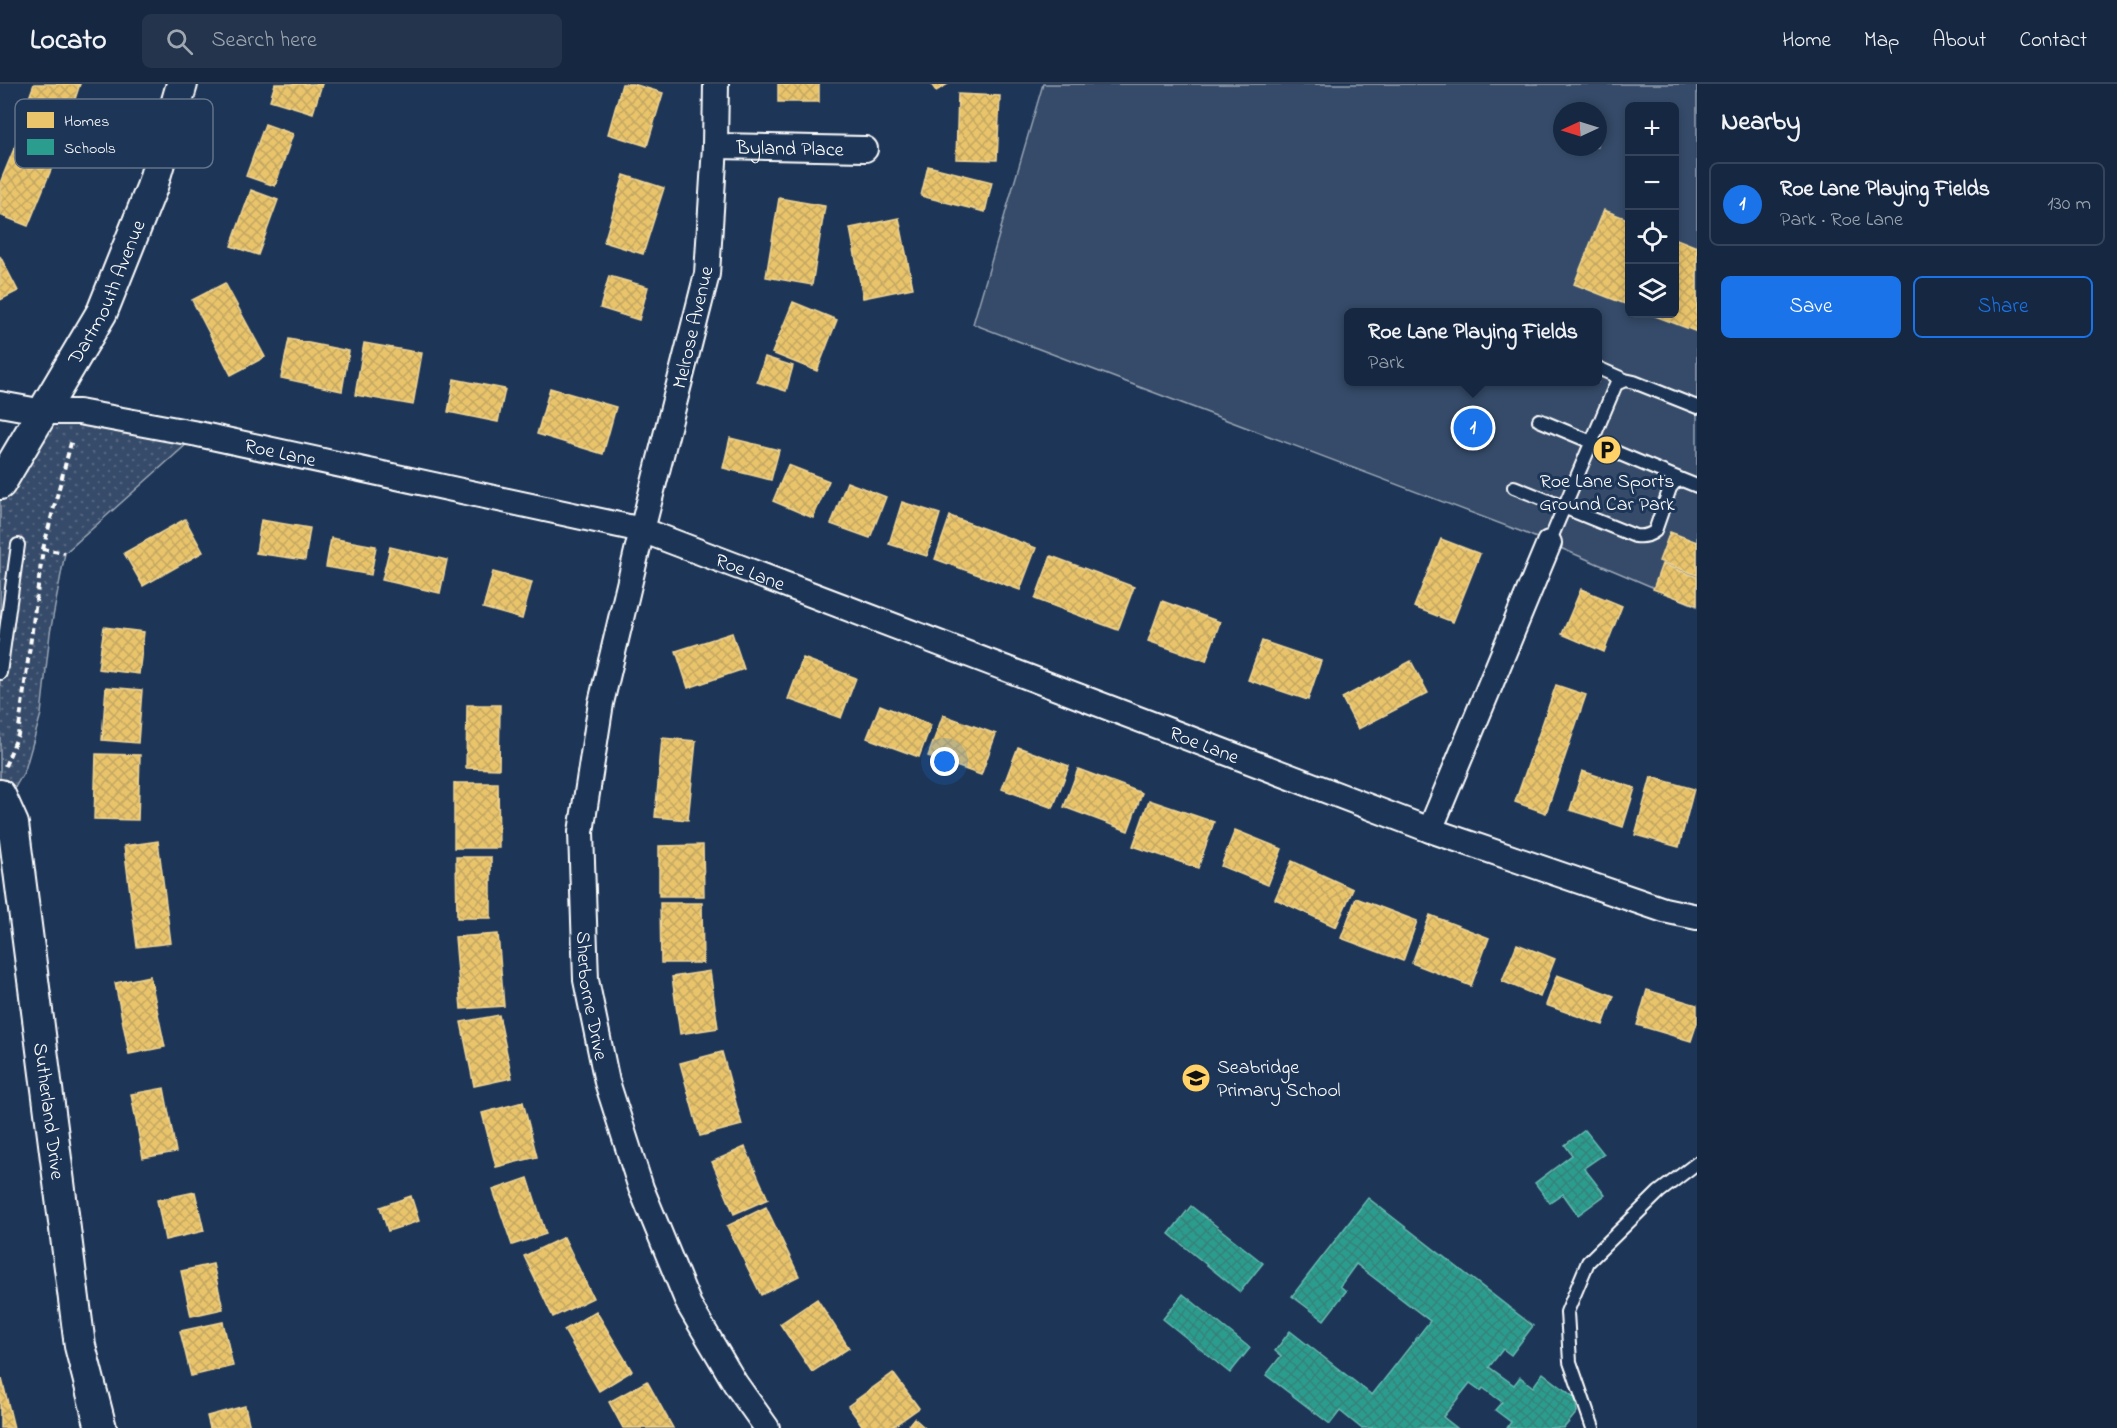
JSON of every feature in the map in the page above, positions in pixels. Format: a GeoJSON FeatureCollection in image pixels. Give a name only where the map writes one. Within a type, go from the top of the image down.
{"type":"FeatureCollection","features":[{"type":"Feature","properties":{"kind":"street","name":"Dartmouth Avenue"},"geometry":{"type":"LineString","coordinates":[[178,99],[183,84]]}},
{"type":"Feature","properties":{"kind":"street","name":"Melrose Avenue"},"geometry":{"type":"LineString","coordinates":[[642,530],[707,274],[715,146],[716,84]]}},
{"type":"Feature","properties":{"kind":"street","name":"Byland Place"},"geometry":{"type":"LineString","coordinates":[[715,146],[865,149]]}},
{"type":"Feature","properties":{"kind":"street","name":"Dartmouth Avenue"},"geometry":{"type":"LineString","coordinates":[[0,484],[102,312],[157,168]]}},
{"type":"Feature","properties":{"kind":"street","name":"Roe Lane"},"geometry":{"type":"LineString","coordinates":[[0,404],[44,412],[79,412],[198,434],[642,530],[1430,830],[1664,910],[1697,917]]}},
{"type":"Feature","properties":{"kind":"street","name":"Sherborne Drive"},"geometry":{"type":"LineString","coordinates":[[642,530],[601,703],[581,832],[586,980],[607,1082],[642,1188],[688,1305],[735,1383],[767,1428]]}},
{"type":"Feature","properties":{"kind":"street"},"geometry":{"type":"LineString","coordinates":[[1430,830],[1549,543]]}},
{"type":"Feature","properties":{"kind":"street","name":"Sutherland Drive"},"geometry":{"type":"LineString","coordinates":[[2,781],[13,824],[81,1346],[101,1428]]}},
{"type":"Feature","properties":{"kind":"lane"},"geometry":{"type":"LineString","coordinates":[[1602,370],[1697,407]]}},
{"type":"Feature","properties":{"kind":"lane"},"geometry":{"type":"LineString","coordinates":[[1549,543],[1616,384],[1624,380]]}},
{"type":"Feature","properties":{"kind":"lane"},"geometry":{"type":"LineString","coordinates":[[1539,420],[1697,486]]}},
{"type":"Feature","properties":{"kind":"lane"},"geometry":{"type":"LineString","coordinates":[[1514,487],[1635,536],[1650,535],[1655,531],[1670,488],[1675,482],[1682,480]]}},
{"type":"Feature","properties":{"kind":"lane"},"geometry":{"type":"LineString","coordinates":[[0,673],[18,545]]}},
{"type":"Feature","properties":{"kind":"lane"},"geometry":{"type":"LineString","coordinates":[[1593,1428],[1570,1362],[1567,1312],[1588,1262],[1659,1192],[1697,1163]]}},
{"type":"Feature","properties":{"kind":"path"},"geometry":{"type":"LineString","coordinates":[[2,781],[18,735],[43,549],[79,412]]}},
{"type":"Feature","properties":{"kind":"shaded area"},"geometry":{"type":"Polygon","coordinates":[[[1043,84],[1697,84],[1697,606],[1525,533],[973,324],[1043,84]]]}},
{"type":"Feature","properties":{"kind":"shaded area"},"geometry":{"type":"Polygon","coordinates":[[[44,412],[198,434],[65,553],[50,633],[41,714],[25,770],[5,805],[0,795],[0,479],[44,412]]]}},
{"type":"Feature","properties":{"kind":"building: Homes"},"geometry":{"type":"Polygon","coordinates":[[[34,84],[80,84],[75,99],[29,99],[34,84]]]}},
{"type":"Feature","properties":{"kind":"building: Homes"},"geometry":{"type":"Polygon","coordinates":[[[275,84],[322,84],[313,113],[270,100],[275,84]]]}},
{"type":"Feature","properties":{"kind":"building: Homes"},"geometry":{"type":"Polygon","coordinates":[[[622,84],[633,84],[663,93],[647,146],[608,134],[622,84]]]}},
{"type":"Feature","properties":{"kind":"building: Homes"},"geometry":{"type":"Polygon","coordinates":[[[778,84],[819,84],[819,102],[778,102],[778,84]]]}},
{"type":"Feature","properties":{"kind":"building: Homes"},"geometry":{"type":"Polygon","coordinates":[[[931,84],[948,84],[936,91],[931,84]]]}},
{"type":"Feature","properties":{"kind":"building: Homes"},"geometry":{"type":"Polygon","coordinates":[[[958,94],[1000,96],[997,160],[956,159],[958,94]]]}},
{"type":"Feature","properties":{"kind":"building: Homes"},"geometry":{"type":"Polygon","coordinates":[[[265,124],[293,134],[275,186],[246,176],[265,124]]]}},
{"type":"Feature","properties":{"kind":"building: Homes"},"geometry":{"type":"Polygon","coordinates":[[[15,146],[15,168],[52,168],[28,226],[0,215],[0,183],[15,146]]]}},
{"type":"Feature","properties":{"kind":"building: Homes"},"geometry":{"type":"Polygon","coordinates":[[[928,166],[992,182],[985,212],[921,196],[928,166]]]}},
{"type":"Feature","properties":{"kind":"building: Homes"},"geometry":{"type":"Polygon","coordinates":[[[624,175],[664,188],[643,254],[604,242],[624,175]]]}},
{"type":"Feature","properties":{"kind":"building: Homes"},"geometry":{"type":"Polygon","coordinates":[[[251,190],[278,200],[258,255],[231,246],[251,190]]]}},
{"type":"Feature","properties":{"kind":"building: Homes"},"geometry":{"type":"Polygon","coordinates":[[[779,198],[825,206],[812,285],[766,277],[779,198]]]}},
{"type":"Feature","properties":{"kind":"building: Homes"},"geometry":{"type":"Polygon","coordinates":[[[1604,210],[1625,218],[1625,304],[1574,284],[1604,210]]]}},
{"type":"Feature","properties":{"kind":"building: Homes"},"geometry":{"type":"Polygon","coordinates":[[[899,218],[913,288],[863,298],[850,228],[899,218]]]}},
{"type":"Feature","properties":{"kind":"building: Homes"},"geometry":{"type":"Polygon","coordinates":[[[1679,240],[1697,247],[1697,332],[1660,318],[1679,318],[1679,240]]]}},
{"type":"Feature","properties":{"kind":"building: Homes"},"geometry":{"type":"Polygon","coordinates":[[[0,256],[18,291],[0,300],[0,256]]]}},
{"type":"Feature","properties":{"kind":"building: Homes"},"geometry":{"type":"Polygon","coordinates":[[[609,276],[648,287],[639,320],[600,308],[609,276]]]}},
{"type":"Feature","properties":{"kind":"building: Homes"},"geometry":{"type":"Polygon","coordinates":[[[225,283],[265,357],[231,375],[192,300],[225,283]]]}},
{"type":"Feature","properties":{"kind":"building: Homes"},"geometry":{"type":"Polygon","coordinates":[[[793,302],[837,320],[817,371],[772,353],[793,302]]]}},
{"type":"Feature","properties":{"kind":"building: Homes"},"geometry":{"type":"Polygon","coordinates":[[[289,339],[349,351],[342,391],[281,378],[289,339]]]}},
{"type":"Feature","properties":{"kind":"building: Homes"},"geometry":{"type":"Polygon","coordinates":[[[364,343],[422,353],[413,405],[355,395],[364,343]]]}},
{"type":"Feature","properties":{"kind":"building: Homes"},"geometry":{"type":"Polygon","coordinates":[[[765,357],[793,366],[786,391],[757,382],[765,357]]]}},
{"type":"Feature","properties":{"kind":"building: Homes"},"geometry":{"type":"Polygon","coordinates":[[[454,379],[505,389],[498,422],[448,412],[454,379]]]}},
{"type":"Feature","properties":{"kind":"building: Homes"},"geometry":{"type":"Polygon","coordinates":[[[550,388],[616,407],[603,454],[537,434],[550,388]]]}},
{"type":"Feature","properties":{"kind":"building: Homes"},"geometry":{"type":"Polygon","coordinates":[[[730,438],[779,450],[771,480],[723,468],[730,438]]]}},
{"type":"Feature","properties":{"kind":"building: Homes"},"geometry":{"type":"Polygon","coordinates":[[[788,465],[829,481],[813,518],[773,501],[788,465]]]}},
{"type":"Feature","properties":{"kind":"building: Homes"},"geometry":{"type":"Polygon","coordinates":[[[847,482],[886,497],[870,538],[831,524],[847,482]]]}},
{"type":"Feature","properties":{"kind":"building: Homes"},"geometry":{"type":"Polygon","coordinates":[[[902,502],[940,514],[927,556],[889,544],[902,502]]]}},
{"type":"Feature","properties":{"kind":"building: Homes"},"geometry":{"type":"Polygon","coordinates":[[[950,516],[1036,548],[1020,590],[935,559],[950,516]]]}},
{"type":"Feature","properties":{"kind":"building: Homes"},"geometry":{"type":"Polygon","coordinates":[[[185,519],[203,552],[143,586],[124,553],[185,519]]]}},
{"type":"Feature","properties":{"kind":"building: Homes"},"geometry":{"type":"Polygon","coordinates":[[[261,520],[310,528],[305,560],[256,553],[261,520]]]}},
{"type":"Feature","properties":{"kind":"building: Homes"},"geometry":{"type":"Polygon","coordinates":[[[1670,532],[1697,542],[1697,575],[1659,561],[1670,532]]]}},
{"type":"Feature","properties":{"kind":"building: Homes"},"geometry":{"type":"Polygon","coordinates":[[[331,538],[376,546],[371,575],[326,567],[331,538]]]}},
{"type":"Feature","properties":{"kind":"building: Homes"},"geometry":{"type":"Polygon","coordinates":[[[1441,539],[1480,554],[1453,622],[1414,607],[1441,539]]]}},
{"type":"Feature","properties":{"kind":"building: Homes"},"geometry":{"type":"Polygon","coordinates":[[[390,547],[447,560],[440,593],[382,580],[390,547]]]}},
{"type":"Feature","properties":{"kind":"building: Homes"},"geometry":{"type":"Polygon","coordinates":[[[1051,556],[1134,587],[1118,630],[1035,599],[1051,556]]]}},
{"type":"Feature","properties":{"kind":"building: Homes"},"geometry":{"type":"Polygon","coordinates":[[[1662,564],[1697,577],[1697,605],[1653,589],[1662,564]]]}},
{"type":"Feature","properties":{"kind":"building: Homes"},"geometry":{"type":"Polygon","coordinates":[[[493,572],[532,582],[522,619],[483,608],[493,572]]]}},
{"type":"Feature","properties":{"kind":"building: Homes"},"geometry":{"type":"Polygon","coordinates":[[[1581,589],[1622,606],[1604,652],[1562,634],[1581,589]]]}},
{"type":"Feature","properties":{"kind":"building: Homes"},"geometry":{"type":"Polygon","coordinates":[[[1162,601],[1220,622],[1206,661],[1148,641],[1162,601]]]}},
{"type":"Feature","properties":{"kind":"building: Homes"},"geometry":{"type":"Polygon","coordinates":[[[104,627],[144,632],[139,674],[98,669],[104,627]]]}},
{"type":"Feature","properties":{"kind":"building: Homes"},"geometry":{"type":"Polygon","coordinates":[[[732,633],[744,669],[688,688],[676,651],[732,633]]]}},
{"type":"Feature","properties":{"kind":"building: Homes"},"geometry":{"type":"Polygon","coordinates":[[[1262,641],[1321,661],[1308,700],[1248,680],[1262,641]]]}},
{"type":"Feature","properties":{"kind":"building: Homes"},"geometry":{"type":"Polygon","coordinates":[[[803,658],[856,678],[841,718],[788,699],[803,658]]]}},
{"type":"Feature","properties":{"kind":"building: Homes"},"geometry":{"type":"Polygon","coordinates":[[[1411,661],[1428,693],[1358,729],[1342,698],[1411,661]]]}},
{"type":"Feature","properties":{"kind":"building: Homes"},"geometry":{"type":"Polygon","coordinates":[[[1556,685],[1586,695],[1546,813],[1515,802],[1556,685]]]}},
{"type":"Feature","properties":{"kind":"building: Homes"},"geometry":{"type":"Polygon","coordinates":[[[106,687],[142,690],[138,743],[102,740],[106,687]]]}},
{"type":"Feature","properties":{"kind":"building: Homes"},"geometry":{"type":"Polygon","coordinates":[[[467,705],[500,705],[499,769],[466,768],[467,705]]]}},
{"type":"Feature","properties":{"kind":"building: Homes"},"geometry":{"type":"Polygon","coordinates":[[[880,705],[931,725],[919,757],[867,738],[880,705]]]}},
{"type":"Feature","properties":{"kind":"building: Homes"},"geometry":{"type":"Polygon","coordinates":[[[943,715],[996,734],[981,775],[928,756],[943,715]]]}},
{"type":"Feature","properties":{"kind":"building: Homes"},"geometry":{"type":"Polygon","coordinates":[[[662,738],[696,741],[688,820],[655,817],[662,738]]]}},
{"type":"Feature","properties":{"kind":"building: Homes"},"geometry":{"type":"Polygon","coordinates":[[[1018,747],[1069,766],[1053,808],[1002,789],[1018,747]]]}},
{"type":"Feature","properties":{"kind":"building: Homes"},"geometry":{"type":"Polygon","coordinates":[[[96,754],[140,755],[138,820],[94,819],[96,754]]]}},
{"type":"Feature","properties":{"kind":"building: Homes"},"geometry":{"type":"Polygon","coordinates":[[[1078,769],[1142,793],[1128,831],[1064,807],[1078,769]]]}},
{"type":"Feature","properties":{"kind":"building: Homes"},"geometry":{"type":"Polygon","coordinates":[[[1582,771],[1635,788],[1623,827],[1570,810],[1582,771]]]}},
{"type":"Feature","properties":{"kind":"building: Homes"},"geometry":{"type":"Polygon","coordinates":[[[1651,777],[1694,789],[1679,847],[1635,835],[1651,777]]]}},
{"type":"Feature","properties":{"kind":"building: Homes"},"geometry":{"type":"Polygon","coordinates":[[[454,783],[498,783],[499,848],[454,848],[454,783]]]}},
{"type":"Feature","properties":{"kind":"building: Homes"},"geometry":{"type":"Polygon","coordinates":[[[1149,800],[1214,822],[1198,868],[1133,846],[1149,800]]]}},
{"type":"Feature","properties":{"kind":"building: Homes"},"geometry":{"type":"Polygon","coordinates":[[[1235,830],[1282,849],[1268,885],[1221,866],[1235,830]]]}},
{"type":"Feature","properties":{"kind":"building: Homes"},"geometry":{"type":"Polygon","coordinates":[[[158,841],[171,943],[137,947],[124,846],[158,841]]]}},
{"type":"Feature","properties":{"kind":"building: Homes"},"geometry":{"type":"Polygon","coordinates":[[[703,845],[704,896],[659,896],[659,846],[703,845]]]}},
{"type":"Feature","properties":{"kind":"building: Homes"},"geometry":{"type":"Polygon","coordinates":[[[456,857],[491,857],[491,918],[457,918],[456,857]]]}},
{"type":"Feature","properties":{"kind":"building: Homes"},"geometry":{"type":"Polygon","coordinates":[[[1292,861],[1353,889],[1336,927],[1275,899],[1292,861]]]}},
{"type":"Feature","properties":{"kind":"building: Homes"},"geometry":{"type":"Polygon","coordinates":[[[1356,898],[1417,921],[1403,961],[1341,938],[1356,898]]]}},
{"type":"Feature","properties":{"kind":"building: Homes"},"geometry":{"type":"Polygon","coordinates":[[[660,903],[702,903],[703,963],[661,963],[660,903]]]}},
{"type":"Feature","properties":{"kind":"building: Homes"},"geometry":{"type":"Polygon","coordinates":[[[1430,915],[1489,938],[1471,986],[1412,963],[1430,915]]]}},
{"type":"Feature","properties":{"kind":"building: Homes"},"geometry":{"type":"Polygon","coordinates":[[[498,934],[504,1006],[461,1009],[455,937],[498,934]]]}},
{"type":"Feature","properties":{"kind":"building: Homes"},"geometry":{"type":"Polygon","coordinates":[[[1517,944],[1555,959],[1540,997],[1502,981],[1517,944]]]}},
{"type":"Feature","properties":{"kind":"building: Homes"},"geometry":{"type":"Polygon","coordinates":[[[710,971],[718,1028],[680,1034],[672,977],[710,971]]]}},
{"type":"Feature","properties":{"kind":"building: Homes"},"geometry":{"type":"Polygon","coordinates":[[[1557,975],[1614,996],[1603,1025],[1546,1005],[1557,975]]]}},
{"type":"Feature","properties":{"kind":"building: Homes"},"geometry":{"type":"Polygon","coordinates":[[[150,976],[165,1047],[129,1054],[115,983],[150,976]]]}},
{"type":"Feature","properties":{"kind":"building: Homes"},"geometry":{"type":"Polygon","coordinates":[[[1647,990],[1697,1005],[1697,1023],[1691,1041],[1637,1025],[1647,990]]]}},
{"type":"Feature","properties":{"kind":"building: Homes"},"geometry":{"type":"Polygon","coordinates":[[[499,1015],[512,1078],[474,1086],[461,1022],[499,1015]]]}},
{"type":"Feature","properties":{"kind":"building: Homes"},"geometry":{"type":"Polygon","coordinates":[[[722,1052],[742,1125],[700,1136],[680,1063],[722,1052]]]}},
{"type":"Feature","properties":{"kind":"building: Homes"},"geometry":{"type":"Polygon","coordinates":[[[164,1088],[176,1152],[143,1158],[131,1094],[164,1088]]]}},
{"type":"Feature","properties":{"kind":"building: Homes"},"geometry":{"type":"Polygon","coordinates":[[[523,1102],[537,1157],[496,1167],[482,1113],[523,1102]]]}},
{"type":"Feature","properties":{"kind":"building: Homes"},"geometry":{"type":"Polygon","coordinates":[[[745,1147],[768,1199],[734,1214],[712,1162],[745,1147]]]}},
{"type":"Feature","properties":{"kind":"building: Homes"},"geometry":{"type":"Polygon","coordinates":[[[528,1178],[546,1234],[512,1245],[493,1190],[528,1178]]]}},
{"type":"Feature","properties":{"kind":"building: Homes"},"geometry":{"type":"Polygon","coordinates":[[[195,1192],[204,1231],[165,1240],[157,1200],[195,1192]]]}},
{"type":"Feature","properties":{"kind":"building: Homes"},"geometry":{"type":"Polygon","coordinates":[[[411,1196],[419,1221],[388,1231],[380,1207],[411,1196]]]}},
{"type":"Feature","properties":{"kind":"building: Homes"},"geometry":{"type":"Polygon","coordinates":[[[766,1207],[799,1276],[761,1295],[727,1226],[766,1207]]]}},
{"type":"Feature","properties":{"kind":"building: Homes"},"geometry":{"type":"Polygon","coordinates":[[[564,1237],[593,1298],[553,1317],[524,1256],[564,1237]]]}},
{"type":"Feature","properties":{"kind":"building: Homes"},"geometry":{"type":"Polygon","coordinates":[[[213,1264],[223,1309],[191,1316],[181,1271],[213,1264]]]}},
{"type":"Feature","properties":{"kind":"building: Homes"},"geometry":{"type":"Polygon","coordinates":[[[817,1299],[849,1348],[812,1372],[780,1324],[817,1299]]]}},
{"type":"Feature","properties":{"kind":"building: Homes"},"geometry":{"type":"Polygon","coordinates":[[[596,1311],[632,1371],[599,1391],[564,1330],[596,1311]]]}},
{"type":"Feature","properties":{"kind":"building: Homes"},"geometry":{"type":"Polygon","coordinates":[[[223,1322],[233,1366],[191,1376],[180,1331],[223,1322]]]}},
{"type":"Feature","properties":{"kind":"building: Homes"},"geometry":{"type":"Polygon","coordinates":[[[893,1373],[919,1408],[891,1428],[864,1428],[848,1406],[893,1373]]]}},
{"type":"Feature","properties":{"kind":"building: Homes"},"geometry":{"type":"Polygon","coordinates":[[[2,1379],[14,1428],[0,1428],[0,1380],[2,1379]]]}},
{"type":"Feature","properties":{"kind":"building: Homes"},"geometry":{"type":"Polygon","coordinates":[[[647,1381],[673,1428],[623,1428],[609,1402],[647,1381]]]}},
{"type":"Feature","properties":{"kind":"building: Homes"},"geometry":{"type":"Polygon","coordinates":[[[245,1406],[250,1428],[210,1428],[207,1416],[245,1406]]]}},
{"type":"Feature","properties":{"kind":"building: Homes"},"geometry":{"type":"Polygon","coordinates":[[[914,1418],[925,1428],[906,1428],[914,1418]]]}},
{"type":"Feature","properties":{"kind":"building: Schools"},"geometry":{"type":"Polygon","coordinates":[[[1585,1130],[1604,1154],[1584,1168],[1605,1195],[1578,1215],[1563,1194],[1550,1203],[1535,1183],[1572,1155],[1565,1145],[1585,1130]]]}},
{"type":"Feature","properties":{"kind":"building: Schools"},"geometry":{"type":"Polygon","coordinates":[[[1368,1198],[1533,1326],[1511,1355],[1503,1349],[1489,1367],[1514,1385],[1520,1377],[1533,1387],[1543,1373],[1575,1398],[1577,1412],[1564,1428],[1507,1428],[1511,1422],[1495,1410],[1502,1402],[1483,1388],[1481,1391],[1470,1383],[1443,1417],[1457,1428],[1361,1428],[1340,1411],[1330,1424],[1266,1375],[1281,1356],[1275,1351],[1290,1331],[1372,1395],[1430,1321],[1356,1264],[1340,1286],[1346,1291],[1324,1320],[1292,1296],[1368,1198]]]}},
{"type":"Feature","properties":{"kind":"building: Schools"},"geometry":{"type":"Polygon","coordinates":[[[1191,1206],[1263,1263],[1240,1292],[1169,1234],[1191,1206]]]}},
{"type":"Feature","properties":{"kind":"building: Schools"},"geometry":{"type":"Polygon","coordinates":[[[1183,1294],[1250,1348],[1230,1373],[1163,1319],[1183,1294]]]}},
{"type":"Feature","properties":{"kind":"place","name":"Roe Lane Playing Fields"},"geometry":{"type":"Point","coordinates":[1473,428]}},
{"type":"Feature","properties":{"kind":"place","name":"Roe Lane Sports Ground Car Park"},"geometry":{"type":"Point","coordinates":[1607,450]}},
{"type":"Feature","properties":{"kind":"place","name":"Seabridge Primary School"},"geometry":{"type":"Point","coordinates":[1196,1078]}}]}
